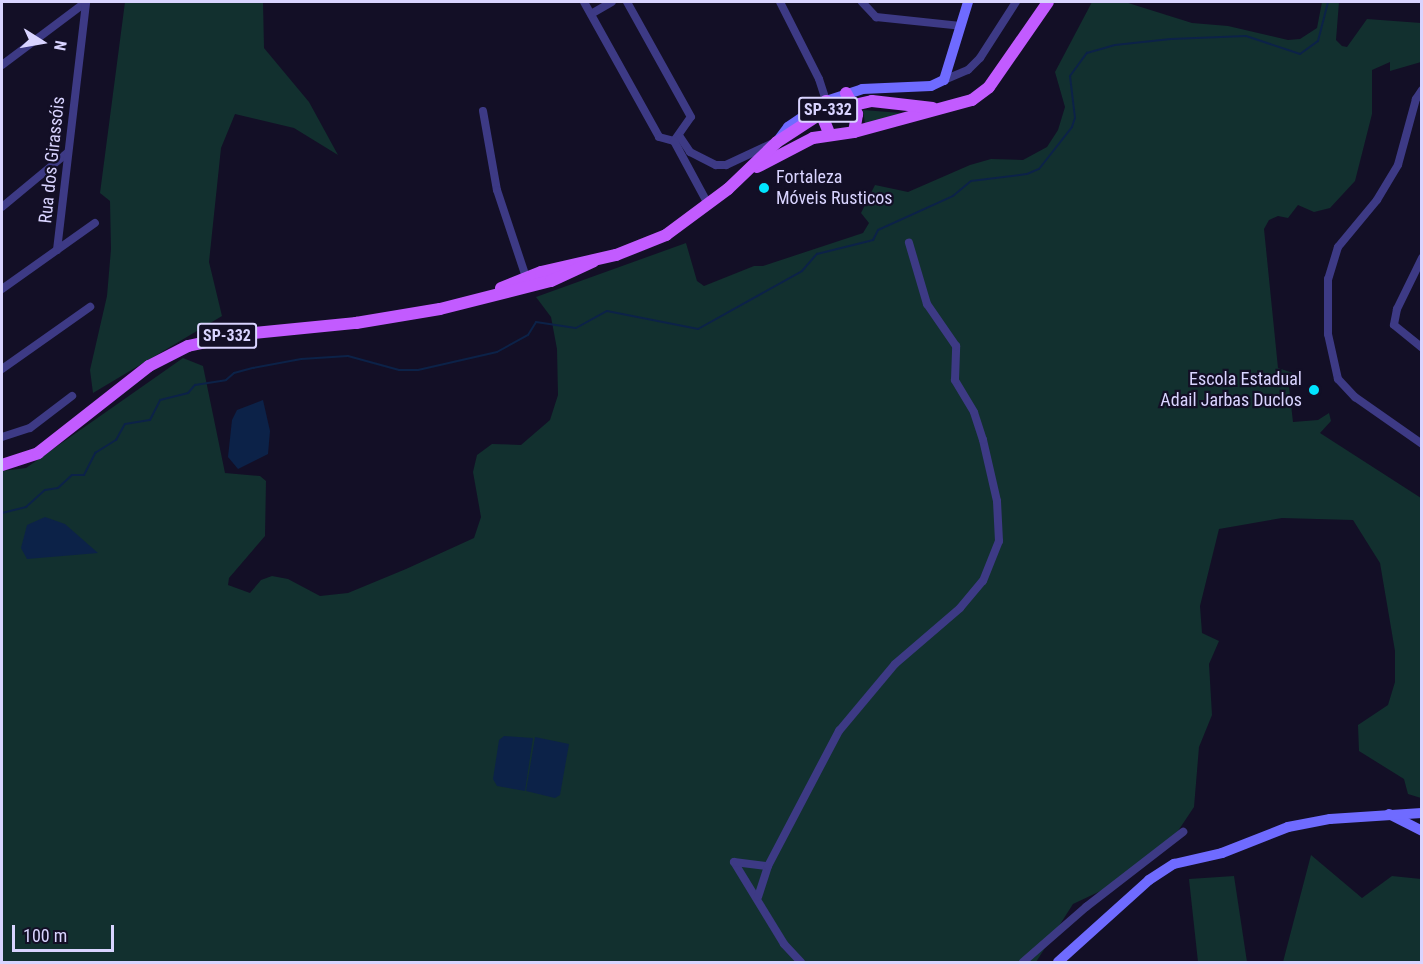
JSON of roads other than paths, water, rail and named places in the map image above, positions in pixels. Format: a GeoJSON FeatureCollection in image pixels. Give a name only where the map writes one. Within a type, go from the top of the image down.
{"type":"FeatureCollection","features":[{"type":"Feature","properties":{"kind":"main road"},"geometry":{"type":"LineString","coordinates":[[854,132],[857,120],[849,98],[872,88],[931,86],[944,80],[968,2]]}},
{"type":"Feature","properties":{"kind":"main road","name":"SP-332"},"geometry":{"type":"LineString","coordinates":[[1016,47],[1039,2]]}},
{"type":"Feature","properties":{"kind":"main road","name":"SP-332"},"geometry":{"type":"LineString","coordinates":[[744,175],[801,142],[854,132],[933,108],[972,100],[984,92],[1048,2]]}},
{"type":"Feature","properties":{"kind":"main road","name":"SP-332"},"geometry":{"type":"LineString","coordinates":[[2,465],[38,453],[149,366],[188,346],[271,330],[384,319],[551,282],[594,261],[666,235],[744,175],[777,142],[824,106],[849,98],[933,108]]}},
{"type":"Feature","properties":{"kind":"main road"},"geometry":{"type":"LineString","coordinates":[[824,106],[830,135]]}},
{"type":"Feature","properties":{"kind":"main road","name":"SP-332"},"geometry":{"type":"LineString","coordinates":[[487,296],[526,277],[594,261]]}},
{"type":"Feature","properties":{"kind":"main road"},"geometry":{"type":"LineString","coordinates":[[1058,963],[1149,880],[1174,864],[1222,853],[1288,827],[1389,814],[1420,813]]}},
{"type":"Feature","properties":{"kind":"main road"},"geometry":{"type":"LineString","coordinates":[[1418,828],[1412,820],[1420,813]]}},
{"type":"Feature","properties":{"kind":"main road"},"geometry":{"type":"LineString","coordinates":[[1389,814],[1418,828]]}},
{"type":"Feature","properties":{"kind":"street"},"geometry":{"type":"LineString","coordinates":[[2,65],[86,2]]}},
{"type":"Feature","properties":{"kind":"street","name":"Rua dos Girassóis"},"geometry":{"type":"LineString","coordinates":[[57,250],[86,2]]}},
{"type":"Feature","properties":{"kind":"street"},"geometry":{"type":"LineString","coordinates":[[584,2],[659,137],[677,139],[690,152],[716,165],[726,165],[777,142]]}},
{"type":"Feature","properties":{"kind":"street"},"geometry":{"type":"LineString","coordinates":[[591,14],[612,2]]}},
{"type":"Feature","properties":{"kind":"street"},"geometry":{"type":"LineString","coordinates":[[627,2],[691,117],[677,139]]}},
{"type":"Feature","properties":{"kind":"street"},"geometry":{"type":"LineString","coordinates":[[780,2],[819,79],[824,106]]}},
{"type":"Feature","properties":{"kind":"street"},"geometry":{"type":"LineString","coordinates":[[862,2],[876,17],[962,26]]}},
{"type":"Feature","properties":{"kind":"street"},"geometry":{"type":"LineString","coordinates":[[944,80],[968,70],[980,58],[1016,2]]}},
{"type":"Feature","properties":{"kind":"street"},"geometry":{"type":"LineString","coordinates":[[1422,90],[1416,99],[1398,165],[1377,200],[1338,247],[1328,279],[1330,348],[1338,379],[1356,397],[1422,444]]}},
{"type":"Feature","properties":{"kind":"street"},"geometry":{"type":"LineString","coordinates":[[483,111],[497,190],[526,277]]}},
{"type":"Feature","properties":{"kind":"street"},"geometry":{"type":"LineString","coordinates":[[677,139],[708,204]]}},
{"type":"Feature","properties":{"kind":"street"},"geometry":{"type":"LineString","coordinates":[[2,207],[67,153]]}},
{"type":"Feature","properties":{"kind":"street"},"geometry":{"type":"LineString","coordinates":[[2,289],[95,223]]}},
{"type":"Feature","properties":{"kind":"street"},"geometry":{"type":"LineString","coordinates":[[758,897],[768,866],[839,732],[895,664],[928,637],[975,590],[999,541],[997,501],[982,440],[974,412],[955,380],[956,346],[927,304],[909,243]]}},
{"type":"Feature","properties":{"kind":"street"},"geometry":{"type":"LineString","coordinates":[[1421,346],[1394,325],[1397,309],[1422,258]]}},
{"type":"Feature","properties":{"kind":"street"},"geometry":{"type":"LineString","coordinates":[[2,369],[90,307]]}},
{"type":"Feature","properties":{"kind":"street"},"geometry":{"type":"LineString","coordinates":[[2,437],[30,428],[72,396]]}},
{"type":"Feature","properties":{"kind":"street"},"geometry":{"type":"LineString","coordinates":[[1023,963],[1086,907],[1182,832]]}},
{"type":"Feature","properties":{"kind":"street"},"geometry":{"type":"LineString","coordinates":[[768,866],[734,862],[758,897],[784,944],[801,963]]}},
{"type":"Feature","properties":{"kind":"water"},"geometry":{"type":"Polygon","coordinates":[[[263,400],[270,431],[268,454],[238,469],[228,457],[232,420],[237,410],[263,400]]]}},
{"type":"Feature","properties":{"kind":"water"},"geometry":{"type":"Polygon","coordinates":[[[45,517],[65,524],[98,553],[27,559],[21,548],[27,525],[45,517]]]}},
{"type":"Feature","properties":{"kind":"water"},"geometry":{"type":"Polygon","coordinates":[[[504,736],[533,738],[525,791],[497,786],[493,779],[499,740],[504,736]]]}},
{"type":"Feature","properties":{"kind":"water"},"geometry":{"type":"Polygon","coordinates":[[[535,737],[569,744],[560,795],[555,798],[526,791],[535,737]]]}},
{"type":"Feature","properties":{"kind":"waterway"},"geometry":{"type":"LineString","coordinates":[[2,513],[26,507],[45,490],[58,488],[72,475],[84,475],[95,453],[116,440],[125,424],[150,420],[160,400],[188,393],[195,385],[226,380],[234,373],[301,359],[348,356],[399,370],[418,370],[497,352],[528,335],[536,322],[576,328],[607,311],[698,329],[802,271],[817,254],[873,240],[878,230],[953,196],[971,181],[1027,174],[1039,169],[1072,127],[1075,118],[1070,76],[1087,53],[1115,45],[1171,39],[1246,36],[1300,54],[1318,41],[1328,2]]}},
{"type":"Feature","properties":{"kind":"place","name":"Fortaleza Móveis Rusticos"},"geometry":{"type":"Point","coordinates":[764,188]}},
{"type":"Feature","properties":{"kind":"place","name":"Escola Estadual Adail Jarbas Duclos"},"geometry":{"type":"Point","coordinates":[1314,390]}}]}
